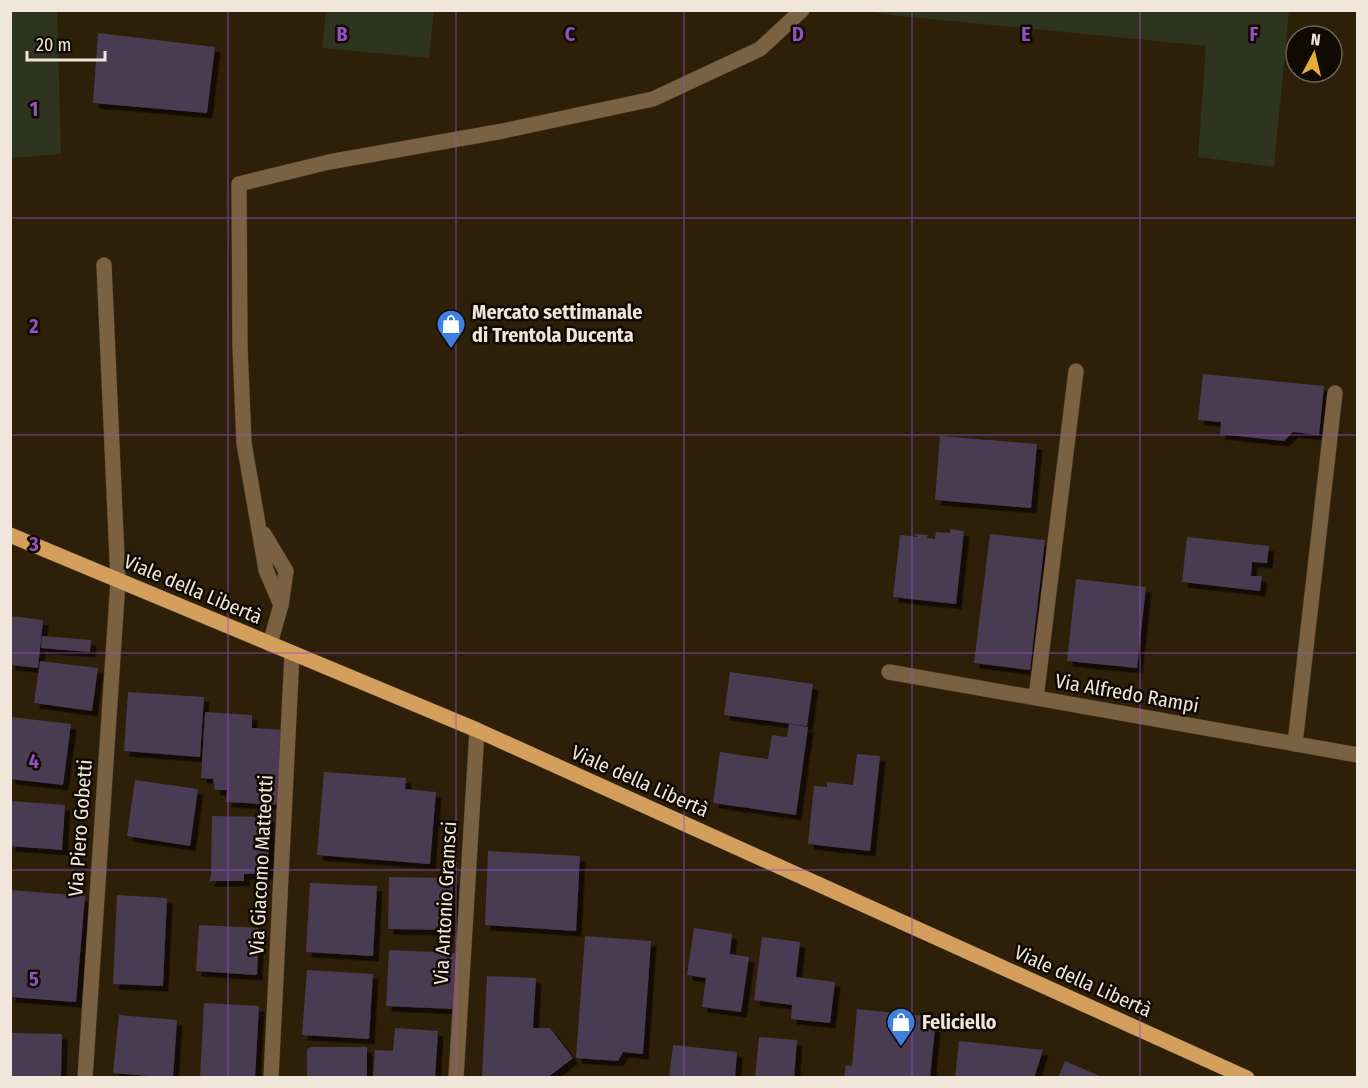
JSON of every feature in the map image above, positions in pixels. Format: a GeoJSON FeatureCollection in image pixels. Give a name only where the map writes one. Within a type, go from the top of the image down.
{"type":"FeatureCollection","features":[{"type":"Feature","properties":{"kind":"main road","name":"Viale della Libertà"},"geometry":{"type":"LineString","coordinates":[[10,535],[477,730],[1247,1077]]}},
{"type":"Feature","properties":{"kind":"street"},"geometry":{"type":"LineString","coordinates":[[270,644],[281,604],[286,571],[259,526],[244,443],[238,184],[329,162],[503,131],[653,99],[760,50],[802,10]]}},
{"type":"Feature","properties":{"kind":"street","name":"Via Piero Gobetti"},"geometry":{"type":"LineString","coordinates":[[85,1077],[118,581],[104,265]]}},
{"type":"Feature","properties":{"kind":"street"},"geometry":{"type":"LineString","coordinates":[[1036,698],[1076,371]]}},
{"type":"Feature","properties":{"kind":"street"},"geometry":{"type":"LineString","coordinates":[[1295,744],[1335,393]]}},
{"type":"Feature","properties":{"kind":"street","name":"Via Giacomo Matteotti"},"geometry":{"type":"LineString","coordinates":[[272,1077],[292,654]]}},
{"type":"Feature","properties":{"kind":"street","name":"Via Alfredo Rampi"},"geometry":{"type":"LineString","coordinates":[[889,672],[1358,754]]}},
{"type":"Feature","properties":{"kind":"street","name":"Via Antonio Gramsci"},"geometry":{"type":"LineString","coordinates":[[456,1077],[477,730]]}},
{"type":"Feature","properties":{"kind":"green space"},"geometry":{"type":"Polygon","coordinates":[[[11,10],[57,11],[61,154],[11,158],[11,10]]]}},
{"type":"Feature","properties":{"kind":"green space"},"geometry":{"type":"Polygon","coordinates":[[[326,11],[434,11],[429,58],[322,48],[326,11]]]}},
{"type":"Feature","properties":{"kind":"green space"},"geometry":{"type":"Polygon","coordinates":[[[867,11],[1289,11],[1288,24],[1284,24],[1284,63],[1274,167],[1198,157],[1206,46],[867,11]]]}},
{"type":"Feature","properties":{"kind":"building"},"geometry":{"type":"Polygon","coordinates":[[[98,33],[215,47],[207,113],[93,103],[98,33]]]}},
{"type":"Feature","properties":{"kind":"building"},"geometry":{"type":"Polygon","coordinates":[[[1203,374],[1324,386],[1319,435],[1293,432],[1284,441],[1220,434],[1221,422],[1198,420],[1203,374]]]}},
{"type":"Feature","properties":{"kind":"building"},"geometry":{"type":"Polygon","coordinates":[[[940,436],[1037,444],[1031,508],[935,500],[940,436]]]}},
{"type":"Feature","properties":{"kind":"building"},"geometry":{"type":"Polygon","coordinates":[[[950,529],[964,531],[956,604],[893,597],[900,535],[918,537],[914,534],[928,535],[927,538],[935,539],[936,532],[950,533],[950,529]]]}},
{"type":"Feature","properties":{"kind":"building"},"geometry":{"type":"Polygon","coordinates":[[[990,534],[1045,540],[1030,670],[974,663],[990,534]]]}},
{"type":"Feature","properties":{"kind":"building"},"geometry":{"type":"Polygon","coordinates":[[[1187,537],[1269,546],[1267,563],[1252,562],[1251,576],[1262,576],[1260,591],[1182,582],[1187,537]]]}},
{"type":"Feature","properties":{"kind":"building"},"geometry":{"type":"Polygon","coordinates":[[[1076,579],[1146,587],[1137,668],[1067,661],[1076,579]]]}},
{"type":"Feature","properties":{"kind":"building"},"geometry":{"type":"Polygon","coordinates":[[[10,616],[43,620],[38,668],[10,665],[10,616]]]}},
{"type":"Feature","properties":{"kind":"building"},"geometry":{"type":"Polygon","coordinates":[[[42,636],[91,640],[90,652],[41,648],[42,636]]]}},
{"type":"Feature","properties":{"kind":"building"},"geometry":{"type":"Polygon","coordinates":[[[40,661],[98,668],[92,711],[34,703],[40,661]]]}},
{"type":"Feature","properties":{"kind":"building"},"geometry":{"type":"Polygon","coordinates":[[[730,672],[813,684],[807,726],[724,715],[730,672]]]}},
{"type":"Feature","properties":{"kind":"building"},"geometry":{"type":"Polygon","coordinates":[[[128,692],[204,697],[200,757],[124,751],[128,692]]]}},
{"type":"Feature","properties":{"kind":"building"},"geometry":{"type":"Polygon","coordinates":[[[205,712],[252,715],[252,728],[288,730],[284,805],[226,802],[227,790],[215,790],[213,779],[201,778],[205,712]]]}},
{"type":"Feature","properties":{"kind":"building"},"geometry":{"type":"Polygon","coordinates":[[[10,717],[71,724],[63,785],[10,779],[10,717]]]}},
{"type":"Feature","properties":{"kind":"building"},"geometry":{"type":"Polygon","coordinates":[[[789,724],[808,727],[796,815],[713,803],[720,752],[768,759],[772,735],[787,737],[789,724]]]}},
{"type":"Feature","properties":{"kind":"building"},"geometry":{"type":"Polygon","coordinates":[[[857,754],[880,756],[870,851],[808,844],[814,786],[827,787],[827,782],[853,785],[857,754]]]}},
{"type":"Feature","properties":{"kind":"building"},"geometry":{"type":"Polygon","coordinates":[[[324,772],[406,778],[405,789],[436,792],[430,864],[317,855],[324,772]]]}},
{"type":"Feature","properties":{"kind":"building"},"geometry":{"type":"Polygon","coordinates":[[[135,780],[198,789],[190,846],[127,836],[135,780]]]}},
{"type":"Feature","properties":{"kind":"building"},"geometry":{"type":"Polygon","coordinates":[[[10,801],[65,805],[62,850],[10,846],[10,801]]]}},
{"type":"Feature","properties":{"kind":"building"},"geometry":{"type":"Polygon","coordinates":[[[212,816],[269,817],[268,874],[244,874],[244,881],[209,881],[212,816]]]}},
{"type":"Feature","properties":{"kind":"building"},"geometry":{"type":"Polygon","coordinates":[[[488,851],[580,856],[576,931],[485,925],[488,851]]]}},
{"type":"Feature","properties":{"kind":"building"},"geometry":{"type":"Polygon","coordinates":[[[389,877],[453,878],[452,930],[388,929],[389,877]]]}},
{"type":"Feature","properties":{"kind":"building"},"geometry":{"type":"Polygon","coordinates":[[[310,883],[377,886],[373,956],[306,952],[310,883]]]}},
{"type":"Feature","properties":{"kind":"building"},"geometry":{"type":"Polygon","coordinates":[[[10,890],[85,896],[76,1002],[10,997],[10,890]]]}},
{"type":"Feature","properties":{"kind":"building"},"geometry":{"type":"Polygon","coordinates":[[[117,895],[167,898],[163,986],[113,984],[117,895]]]}},
{"type":"Feature","properties":{"kind":"building"},"geometry":{"type":"Polygon","coordinates":[[[199,925],[259,928],[257,975],[196,971],[199,925]]]}},
{"type":"Feature","properties":{"kind":"building"},"geometry":{"type":"Polygon","coordinates":[[[694,928],[732,934],[730,954],[749,957],[741,1012],[702,1007],[706,978],[687,975],[694,928]]]}},
{"type":"Feature","properties":{"kind":"building"},"geometry":{"type":"Polygon","coordinates":[[[585,936],[651,941],[643,1054],[623,1052],[618,1061],[576,1058],[585,936]]]}},
{"type":"Feature","properties":{"kind":"building"},"geometry":{"type":"Polygon","coordinates":[[[762,937],[800,942],[796,977],[835,982],[830,1023],[791,1019],[792,1005],[754,1000],[762,937]]]}},
{"type":"Feature","properties":{"kind":"building"},"geometry":{"type":"Polygon","coordinates":[[[389,950],[456,953],[453,1009],[386,1006],[389,950]]]}},
{"type":"Feature","properties":{"kind":"building"},"geometry":{"type":"Polygon","coordinates":[[[307,970],[373,974],[369,1039],[302,1035],[307,970]]]}},
{"type":"Feature","properties":{"kind":"building"},"geometry":{"type":"Polygon","coordinates":[[[487,976],[536,978],[533,1028],[550,1028],[573,1058],[547,1078],[482,1078],[487,976]]]}},
{"type":"Feature","properties":{"kind":"building"},"geometry":{"type":"Polygon","coordinates":[[[204,1003],[259,1006],[255,1078],[200,1078],[204,1003]]]}},
{"type":"Feature","properties":{"kind":"building"},"geometry":{"type":"Polygon","coordinates":[[[857,1009],[926,1016],[925,1026],[935,1027],[930,1078],[844,1078],[846,1065],[852,1066],[857,1009]]]}},
{"type":"Feature","properties":{"kind":"building"},"geometry":{"type":"Polygon","coordinates":[[[119,1015],[177,1020],[173,1078],[113,1073],[119,1015]]]}},
{"type":"Feature","properties":{"kind":"building"},"geometry":{"type":"Polygon","coordinates":[[[395,1028],[438,1031],[435,1078],[373,1078],[375,1050],[393,1051],[395,1028]]]}},
{"type":"Feature","properties":{"kind":"building"},"geometry":{"type":"Polygon","coordinates":[[[10,1033],[62,1034],[61,1077],[10,1076],[10,1033]]]}},
{"type":"Feature","properties":{"kind":"building"},"geometry":{"type":"Polygon","coordinates":[[[759,1037],[797,1040],[794,1078],[755,1078],[759,1037]]]}},
{"type":"Feature","properties":{"kind":"building"},"geometry":{"type":"Polygon","coordinates":[[[959,1041],[1043,1050],[1034,1078],[955,1078],[959,1041]]]}},
{"type":"Feature","properties":{"kind":"building"},"geometry":{"type":"Polygon","coordinates":[[[673,1045],[737,1052],[735,1078],[669,1078],[673,1045]]]}},
{"type":"Feature","properties":{"kind":"building"},"geometry":{"type":"Polygon","coordinates":[[[311,1047],[367,1047],[367,1078],[307,1078],[307,1049],[311,1047]]]}},
{"type":"Feature","properties":{"kind":"building"},"geometry":{"type":"Polygon","coordinates":[[[1065,1061],[1104,1078],[1058,1078],[1065,1061]]]}},
{"type":"Feature","properties":{"kind":"place","name":"Mercato settimanale di Trentola Ducenta"},"geometry":{"type":"Point","coordinates":[451,350]}},
{"type":"Feature","properties":{"kind":"place","name":"Feliciello"},"geometry":{"type":"Point","coordinates":[901,1048]}}]}
